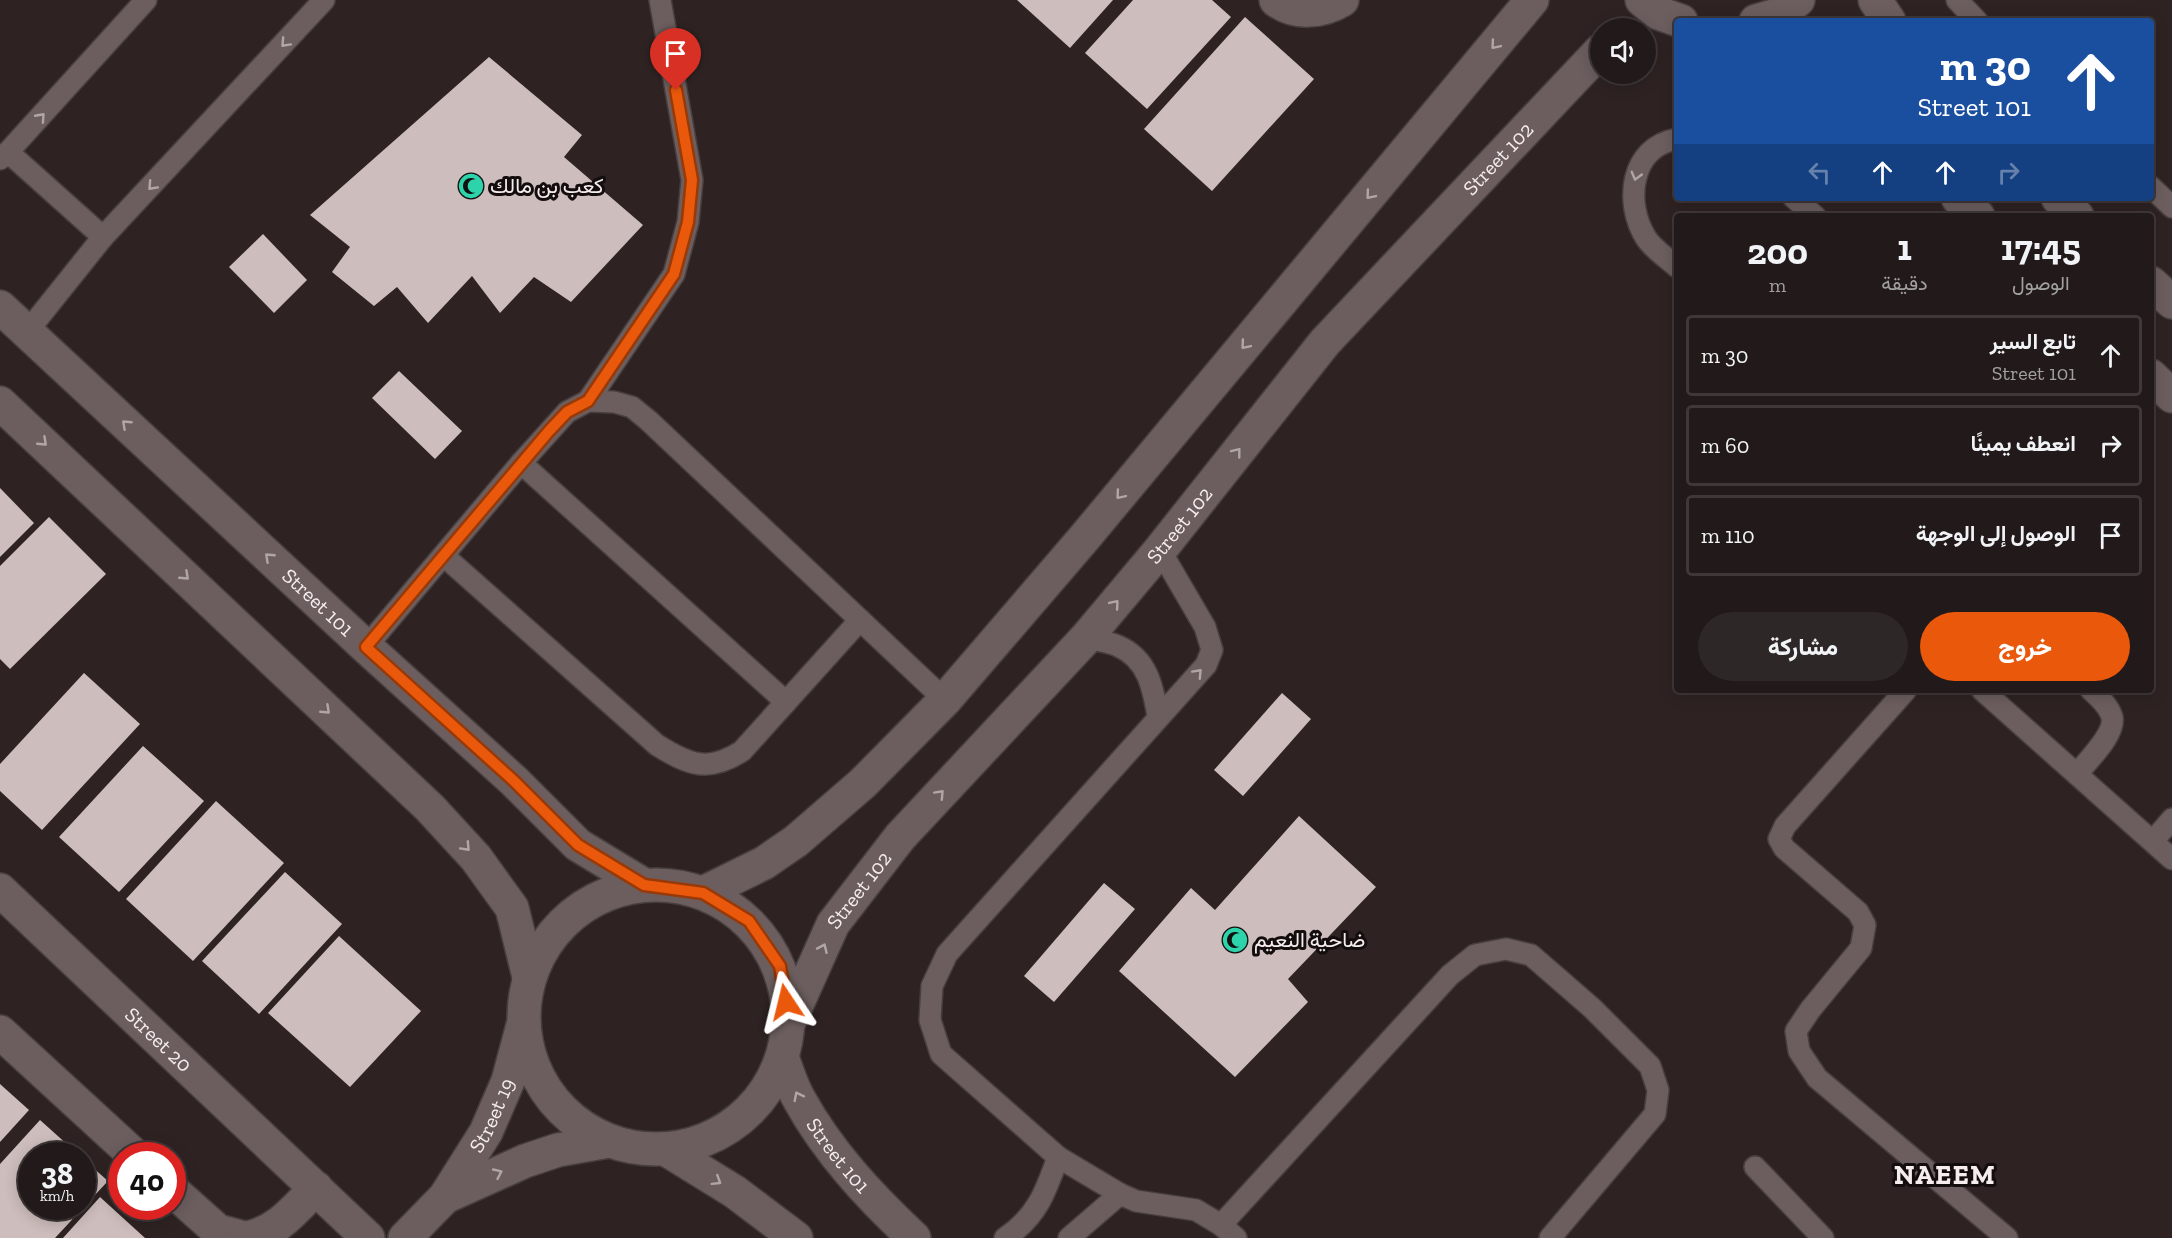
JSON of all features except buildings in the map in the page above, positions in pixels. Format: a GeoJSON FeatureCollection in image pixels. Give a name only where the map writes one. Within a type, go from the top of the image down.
{"type":"FeatureCollection","features":[{"type":"Feature","properties":{"kind":"street"},"geometry":{"type":"LineString","coordinates":[[1276,0],[1288,7],[1316,10],[1342,0]]}},
{"type":"Feature","properties":{"kind":"street"},"geometry":{"type":"LineString","coordinates":[[703,893],[765,863],[796,841],[863,783],[945,700],[1085,537],[1532,0]]}},
{"type":"Feature","properties":{"kind":"street"},"geometry":{"type":"LineString","coordinates":[[1766,18],[1777,15],[1798,0]]}},
{"type":"Feature","properties":{"kind":"street"},"geometry":{"type":"LineString","coordinates":[[1875,0],[1887,18]]}},
{"type":"Feature","properties":{"kind":"street","name":"Street 102"},"geometry":{"type":"LineString","coordinates":[[790,1020],[833,924],[893,846],[1086,638],[1160,550],[1325,342],[1590,62]]}},
{"type":"Feature","properties":{"kind":"street"},"geometry":{"type":"LineString","coordinates":[[1961,201],[1975,213]]}},
{"type":"Feature","properties":{"kind":"street"},"geometry":{"type":"LineString","coordinates":[[2061,201],[2074,213]]}},
{"type":"Feature","properties":{"kind":"street"},"geometry":{"type":"LineString","coordinates":[[2154,286],[2172,302]]}},
{"type":"Feature","properties":{"kind":"street","name":"Street 101"},"geometry":{"type":"LineString","coordinates":[[0,307],[366,647],[514,781],[578,845],[644,885]]}},
{"type":"Feature","properties":{"kind":"street"},"geometry":{"type":"LineString","coordinates":[[2154,379],[2172,396]]}},
{"type":"Feature","properties":{"kind":"street"},"geometry":{"type":"LineString","coordinates":[[0,403],[421,800],[476,858],[512,908],[529,977]]}},
{"type":"Feature","properties":{"kind":"street"},"geometry":{"type":"LineString","coordinates":[[667,1150],[717,1136],[757,1104],[783,1060],[790,1020],[780,966],[749,921],[703,893],[644,885],[594,900],[554,932],[529,977],[524,1001],[523,1025],[536,1074],[566,1115],[609,1141],[667,1150],[735,1192],[796,1238]]}},
{"type":"Feature","properties":{"kind":"street","name":"Street 20"},"geometry":{"type":"LineString","coordinates":[[0,890],[368,1238]]}},
{"type":"Feature","properties":{"kind":"street","name":"Street 19"},"geometry":{"type":"LineString","coordinates":[[405,1238],[445,1197],[486,1132],[508,1081],[523,1025]]}},
{"type":"Feature","properties":{"kind":"street"},"geometry":{"type":"LineString","coordinates":[[0,1032],[120,1142]]}},
{"type":"Feature","properties":{"kind":"street","name":"Street 101"},"geometry":{"type":"LineString","coordinates":[[783,1060],[798,1097],[835,1155],[893,1219],[914,1238]]}},
{"type":"Feature","properties":{"kind":"street","name":"Street 19"},"geometry":{"type":"LineString","coordinates":[[445,1197],[525,1161],[558,1149],[609,1141]]}},
{"type":"Feature","properties":{"kind":"street"},"geometry":{"type":"LineString","coordinates":[[186,1203],[218,1232],[245,1238],[260,1236],[274,1229],[316,1188]]}},
{"type":"Feature","properties":{"kind":"lane"},"geometry":{"type":"LineString","coordinates":[[103,237],[4,155],[146,0]]}},
{"type":"Feature","properties":{"kind":"lane"},"geometry":{"type":"LineString","coordinates":[[27,332],[103,237],[324,0]]}},
{"type":"Feature","properties":{"kind":"lane"},"geometry":{"type":"LineString","coordinates":[[366,647],[521,463],[567,412],[588,401],[674,274],[688,222],[692,180],[660,0]]}},
{"type":"Feature","properties":{"kind":"lane"},"geometry":{"type":"LineString","coordinates":[[1957,0],[1974,18]]}},
{"type":"Feature","properties":{"kind":"lane"},"geometry":{"type":"LineString","coordinates":[[1674,140],[1666,141],[1640,162],[1633,187],[1636,218],[1647,239],[1674,264]]}},
{"type":"Feature","properties":{"kind":"lane"},"geometry":{"type":"LineString","coordinates":[[2154,190],[2172,207]]}},
{"type":"Feature","properties":{"kind":"lane"},"geometry":{"type":"LineString","coordinates":[[1798,201],[1812,213]]}},
{"type":"Feature","properties":{"kind":"lane"},"geometry":{"type":"LineString","coordinates":[[588,401],[614,402],[632,407],[945,700]]}},
{"type":"Feature","properties":{"kind":"lane"},"geometry":{"type":"LineString","coordinates":[[521,463],[786,702]]}},
{"type":"Feature","properties":{"kind":"lane"},"geometry":{"type":"LineString","coordinates":[[1160,550],[1205,627],[1212,650],[1206,665],[947,954],[932,986],[930,1020],[941,1054],[1059,1157],[1120,1194],[1136,1201],[1196,1210],[1229,1232],[1450,975],[1475,955],[1506,949],[1531,955],[1592,1008],[1650,1066],[1659,1090],[1655,1114],[1550,1238]]}},
{"type":"Feature","properties":{"kind":"lane"},"geometry":{"type":"LineString","coordinates":[[444,556],[657,745],[678,758],[696,765],[716,764],[742,751],[860,620]]}},
{"type":"Feature","properties":{"kind":"lane"},"geometry":{"type":"LineString","coordinates":[[1086,638],[1119,646],[1141,662],[1152,682],[1158,716]]}},
{"type":"Feature","properties":{"kind":"lane"},"geometry":{"type":"LineString","coordinates":[[1903,693],[1785,826],[1779,839],[1784,848],[1858,912],[1865,925],[1861,948],[1810,1010],[1796,1031],[1799,1051],[1816,1078],[2007,1238]]}},
{"type":"Feature","properties":{"kind":"lane"},"geometry":{"type":"LineString","coordinates":[[1985,693],[2172,859]]}},
{"type":"Feature","properties":{"kind":"lane"},"geometry":{"type":"LineString","coordinates":[[2076,774],[2109,735],[2112,718],[2104,702],[2094,693]]}},
{"type":"Feature","properties":{"kind":"lane"},"geometry":{"type":"LineString","coordinates":[[2153,841],[2172,819]]}},
{"type":"Feature","properties":{"kind":"lane"},"geometry":{"type":"LineString","coordinates":[[1005,1238],[1018,1229],[1044,1196],[1059,1157]]}},
{"type":"Feature","properties":{"kind":"lane"},"geometry":{"type":"LineString","coordinates":[[1755,1167],[1823,1238]]}},
{"type":"Feature","properties":{"kind":"lane"},"geometry":{"type":"LineString","coordinates":[[1069,1238],[1120,1194]]}},
{"type":"Feature","properties":{"kind":"place","name":"كعب بن مالك"},"geometry":{"type":"Point","coordinates":[471,186]}},
{"type":"Feature","properties":{"kind":"place","name":"ضاحية النعيم"},"geometry":{"type":"Point","coordinates":[1235,940]}},
{"type":"Feature","properties":{"kind":"district","name":"NAEEM"},"geometry":{"type":"Point","coordinates":[1945,1175]}},
{"type":"Feature","properties":{"kind":"route"},"geometry":{"type":"LineString","coordinates":[[676,90],[692,180],[688,222],[674,274],[588,401],[567,412],[549,431],[366,647],[514,781],[578,845],[644,885],[703,893],[749,921],[780,966],[786,1002]]}}]}
